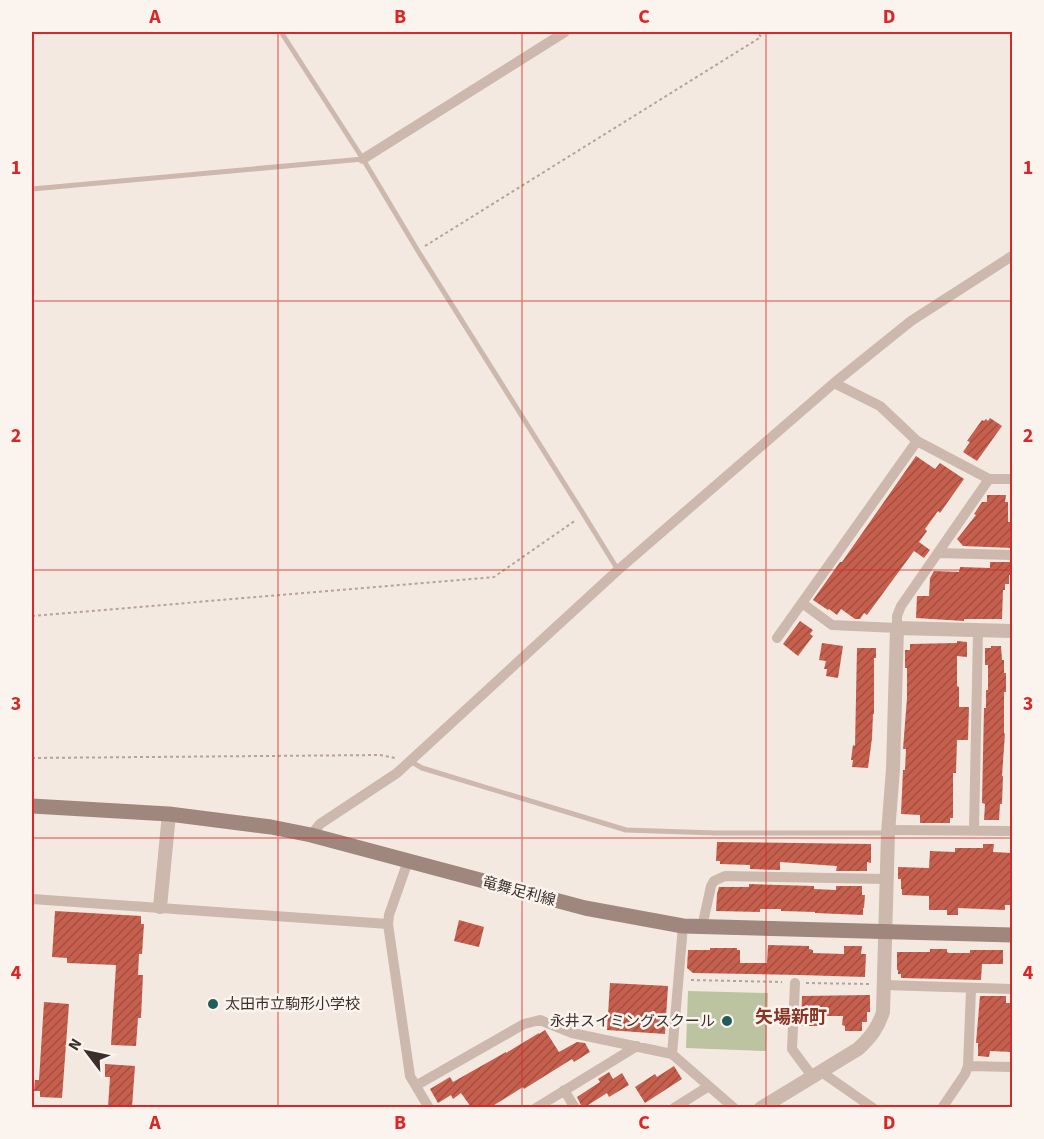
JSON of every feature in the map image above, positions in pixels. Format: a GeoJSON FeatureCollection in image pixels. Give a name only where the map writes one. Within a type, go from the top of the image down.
{"type":"FeatureCollection","features":[{"type":"Feature","properties":{"kind":"main road","name":"竜舞足利線"},"geometry":{"type":"LineString","coordinates":[[32,806],[169,814],[271,827],[585,908],[683,926],[1012,935]]}},
{"type":"Feature","properties":{"kind":"street"},"geometry":{"type":"LineString","coordinates":[[363,159],[565,32]]}},
{"type":"Feature","properties":{"kind":"street"},"geometry":{"type":"LineString","coordinates":[[311,836],[320,824],[397,773],[618,570],[834,383],[911,321],[1012,256]]}},
{"type":"Feature","properties":{"kind":"street"},"geometry":{"type":"LineString","coordinates":[[834,383],[880,406],[917,441],[988,479],[1012,479]]}},
{"type":"Feature","properties":{"kind":"street"},"geometry":{"type":"LineString","coordinates":[[777,638],[917,441]]}},
{"type":"Feature","properties":{"kind":"street"},"geometry":{"type":"LineString","coordinates":[[761,1107],[858,1049],[879,1025],[883,1012],[878,984],[885,932],[893,769],[897,616],[901,606],[988,479]]}},
{"type":"Feature","properties":{"kind":"street"},"geometry":{"type":"LineString","coordinates":[[939,553],[1012,555]]}},
{"type":"Feature","properties":{"kind":"street"},"geometry":{"type":"LineString","coordinates":[[802,603],[832,625],[1012,631]]}},
{"type":"Feature","properties":{"kind":"street"},"geometry":{"type":"LineString","coordinates":[[974,830],[978,631]]}},
{"type":"Feature","properties":{"kind":"street"},"geometry":{"type":"LineString","coordinates":[[160,907],[169,814]]}},
{"type":"Feature","properties":{"kind":"street"},"geometry":{"type":"LineString","coordinates":[[889,831],[1012,831]]}},
{"type":"Feature","properties":{"kind":"street"},"geometry":{"type":"LineString","coordinates":[[408,861],[388,924],[410,1076],[429,1107]]}},
{"type":"Feature","properties":{"kind":"street"},"geometry":{"type":"LineString","coordinates":[[702,927],[711,886],[714,880],[725,876],[887,879]]}},
{"type":"Feature","properties":{"kind":"street"},"geometry":{"type":"LineString","coordinates":[[32,899],[388,924]]}},
{"type":"Feature","properties":{"kind":"street"},"geometry":{"type":"LineString","coordinates":[[672,1054],[683,926]]}},
{"type":"Feature","properties":{"kind":"street"},"geometry":{"type":"LineString","coordinates":[[795,982],[792,1049],[816,1074],[873,1107]]}},
{"type":"Feature","properties":{"kind":"street"},"geometry":{"type":"LineString","coordinates":[[878,984],[1012,989]]}},
{"type":"Feature","properties":{"kind":"street"},"geometry":{"type":"LineString","coordinates":[[942,1107],[968,1066],[970,989]]}},
{"type":"Feature","properties":{"kind":"street"},"geometry":{"type":"LineString","coordinates":[[417,1085],[524,1024],[540,1020],[572,1033],[672,1054],[734,1107]]}},
{"type":"Feature","properties":{"kind":"street"},"geometry":{"type":"LineString","coordinates":[[536,1107],[637,1046]]}},
{"type":"Feature","properties":{"kind":"street"},"geometry":{"type":"LineString","coordinates":[[968,1066],[1012,1067]]}},
{"type":"Feature","properties":{"kind":"street"},"geometry":{"type":"LineString","coordinates":[[674,1107],[709,1086]]}},
{"type":"Feature","properties":{"kind":"street"},"geometry":{"type":"LineString","coordinates":[[564,1090],[575,1107]]}},
{"type":"Feature","properties":{"kind":"lane"},"geometry":{"type":"LineString","coordinates":[[281,32],[363,159],[618,570]]}},
{"type":"Feature","properties":{"kind":"lane"},"geometry":{"type":"LineString","coordinates":[[32,189],[363,159]]}},
{"type":"Feature","properties":{"kind":"lane"},"geometry":{"type":"LineString","coordinates":[[410,761],[422,768],[626,830],[889,831]]}},
{"type":"Feature","properties":{"kind":"path"},"geometry":{"type":"LineString","coordinates":[[418,250],[761,37],[758,32]]}},
{"type":"Feature","properties":{"kind":"path"},"geometry":{"type":"LineString","coordinates":[[32,616],[494,577],[584,515]]}},
{"type":"Feature","properties":{"kind":"path"},"geometry":{"type":"LineString","coordinates":[[32,758],[380,755],[410,761]]}},
{"type":"Feature","properties":{"kind":"path"},"geometry":{"type":"LineString","coordinates":[[690,980],[878,984]]}},
{"type":"Feature","properties":{"kind":"green space","name":"永井スイミングスクール"},"geometry":{"type":"Polygon","coordinates":[[[688,991],[768,993],[766,1051],[686,1048],[688,991]]]}},
{"type":"Feature","properties":{"kind":"building"},"geometry":{"type":"Polygon","coordinates":[[[990,418],[1002,426],[977,461],[963,452],[970,442],[967,441],[982,420],[988,421],[990,418]]]}},
{"type":"Feature","properties":{"kind":"building"},"geometry":{"type":"Polygon","coordinates":[[[916,456],[935,469],[940,463],[964,479],[940,513],[938,511],[925,529],[927,531],[919,542],[930,550],[924,558],[914,551],[867,615],[864,613],[860,619],[855,619],[841,609],[837,615],[813,600],[916,456]]]}},
{"type":"Feature","properties":{"kind":"building"},"geometry":{"type":"Polygon","coordinates":[[[987,495],[1006,495],[1008,522],[1012,522],[1012,548],[963,546],[957,539],[976,515],[974,514],[982,502],[987,502],[987,495]]]}},
{"type":"Feature","properties":{"kind":"building"},"geometry":{"type":"Polygon","coordinates":[[[990,562],[1012,562],[1012,575],[1009,575],[1009,584],[1005,584],[1005,590],[1003,590],[1002,619],[964,619],[964,621],[916,618],[917,596],[929,596],[930,578],[934,571],[959,572],[960,567],[990,568],[990,562]]]}},
{"type":"Feature","properties":{"kind":"building"},"geometry":{"type":"Polygon","coordinates":[[[800,621],[813,630],[810,634],[813,636],[798,656],[783,644],[800,621]]]}},
{"type":"Feature","properties":{"kind":"building"},"geometry":{"type":"Polygon","coordinates":[[[957,641],[967,642],[967,657],[957,656],[959,707],[969,707],[968,740],[957,740],[956,773],[953,773],[953,818],[950,818],[950,823],[920,823],[920,815],[901,814],[906,749],[903,749],[907,698],[905,650],[910,650],[910,644],[957,643],[957,641]]]}},
{"type":"Feature","properties":{"kind":"building"},"geometry":{"type":"Polygon","coordinates":[[[822,643],[843,646],[838,678],[826,676],[827,669],[824,669],[826,661],[819,660],[822,643]]]}},
{"type":"Feature","properties":{"kind":"building"},"geometry":{"type":"Polygon","coordinates":[[[991,646],[1001,646],[1004,673],[1006,673],[1002,804],[1000,804],[999,820],[984,820],[985,804],[982,803],[984,708],[986,708],[986,690],[988,690],[985,648],[991,648],[991,646]]]}},
{"type":"Feature","properties":{"kind":"building"},"geometry":{"type":"Polygon","coordinates":[[[857,648],[876,648],[874,714],[868,768],[852,767],[853,760],[851,760],[853,745],[855,746],[857,648]]]}},
{"type":"Feature","properties":{"kind":"building"},"geometry":{"type":"Polygon","coordinates":[[[717,842],[871,844],[871,863],[867,862],[867,871],[836,871],[837,866],[780,862],[780,870],[750,869],[750,865],[720,864],[720,861],[716,861],[717,842]]]}},
{"type":"Feature","properties":{"kind":"building"},"geometry":{"type":"Polygon","coordinates":[[[983,844],[994,844],[993,852],[1012,853],[1012,905],[1005,905],[1005,910],[958,908],[958,915],[947,915],[947,910],[929,910],[929,896],[902,895],[898,867],[929,868],[930,851],[955,852],[955,848],[983,848],[983,844]]]}},
{"type":"Feature","properties":{"kind":"building"},"geometry":{"type":"Polygon","coordinates":[[[749,884],[814,886],[814,889],[836,890],[836,886],[862,886],[862,895],[865,895],[863,915],[781,911],[781,909],[760,909],[760,912],[716,911],[719,887],[749,887],[749,884]]]}},
{"type":"Feature","properties":{"kind":"building"},"geometry":{"type":"Polygon","coordinates":[[[55,911],[141,916],[141,924],[144,924],[138,975],[143,975],[141,1018],[138,1018],[136,1046],[111,1045],[116,965],[67,963],[67,958],[52,957],[55,911]]]}},
{"type":"Feature","properties":{"kind":"building"},"geometry":{"type":"Polygon","coordinates":[[[459,920],[484,927],[479,947],[454,941],[459,920]]]}},
{"type":"Feature","properties":{"kind":"building"},"geometry":{"type":"Polygon","coordinates":[[[768,945],[809,946],[813,953],[844,954],[844,946],[862,946],[861,954],[866,954],[865,977],[693,973],[687,968],[688,950],[710,950],[710,948],[737,948],[740,950],[740,963],[767,963],[768,945]]]}},
{"type":"Feature","properties":{"kind":"building"},"geometry":{"type":"Polygon","coordinates":[[[930,949],[947,949],[949,953],[970,953],[970,950],[1003,950],[1003,964],[982,964],[981,980],[901,978],[897,970],[897,952],[930,952],[930,949]]]}},
{"type":"Feature","properties":{"kind":"building"},"geometry":{"type":"Polygon","coordinates":[[[610,983],[668,986],[665,1034],[607,1030],[610,983]]]}},
{"type":"Feature","properties":{"kind":"building"},"geometry":{"type":"Polygon","coordinates":[[[870,995],[870,1012],[867,1012],[867,1022],[862,1022],[862,1031],[845,1031],[845,1026],[842,1025],[843,1016],[822,1016],[822,1024],[819,1026],[801,1026],[802,996],[870,995]]]}},
{"type":"Feature","properties":{"kind":"building"},"geometry":{"type":"Polygon","coordinates":[[[980,996],[1006,996],[1006,1003],[1012,1003],[1012,1052],[990,1051],[989,1057],[978,1056],[978,1043],[976,1043],[980,996]]]}},
{"type":"Feature","properties":{"kind":"building"},"geometry":{"type":"Polygon","coordinates":[[[44,1002],[69,1004],[62,1098],[40,1097],[40,1091],[34,1091],[35,1080],[39,1080],[44,1002]]]}},
{"type":"Feature","properties":{"kind":"building"},"geometry":{"type":"Polygon","coordinates":[[[545,1030],[559,1052],[577,1042],[585,1043],[590,1052],[574,1062],[572,1059],[491,1107],[471,1107],[461,1093],[453,1099],[451,1095],[438,1103],[430,1089],[450,1077],[453,1082],[545,1030]]]}},
{"type":"Feature","properties":{"kind":"building"},"geometry":{"type":"Polygon","coordinates":[[[105,1064],[135,1066],[132,1107],[108,1107],[110,1077],[105,1077],[105,1064]]]}},
{"type":"Feature","properties":{"kind":"building"},"geometry":{"type":"Polygon","coordinates":[[[674,1066],[682,1079],[645,1103],[635,1087],[655,1074],[657,1077],[674,1066]]]}},
{"type":"Feature","properties":{"kind":"building"},"geometry":{"type":"Polygon","coordinates":[[[609,1072],[613,1079],[622,1073],[629,1085],[609,1097],[607,1093],[582,1107],[577,1097],[600,1082],[598,1079],[609,1072]]]}},
{"type":"Feature","properties":{"kind":"place","name":"太田市立駒形小学校"},"geometry":{"type":"Point","coordinates":[213,1004]}},
{"type":"Feature","properties":{"kind":"place","name":"永井スイミングスクール"},"geometry":{"type":"Point","coordinates":[727,1021]}},
{"type":"Feature","properties":{"kind":"district","name":"矢場新町"},"geometry":{"type":"Point","coordinates":[791,1017]}}]}
